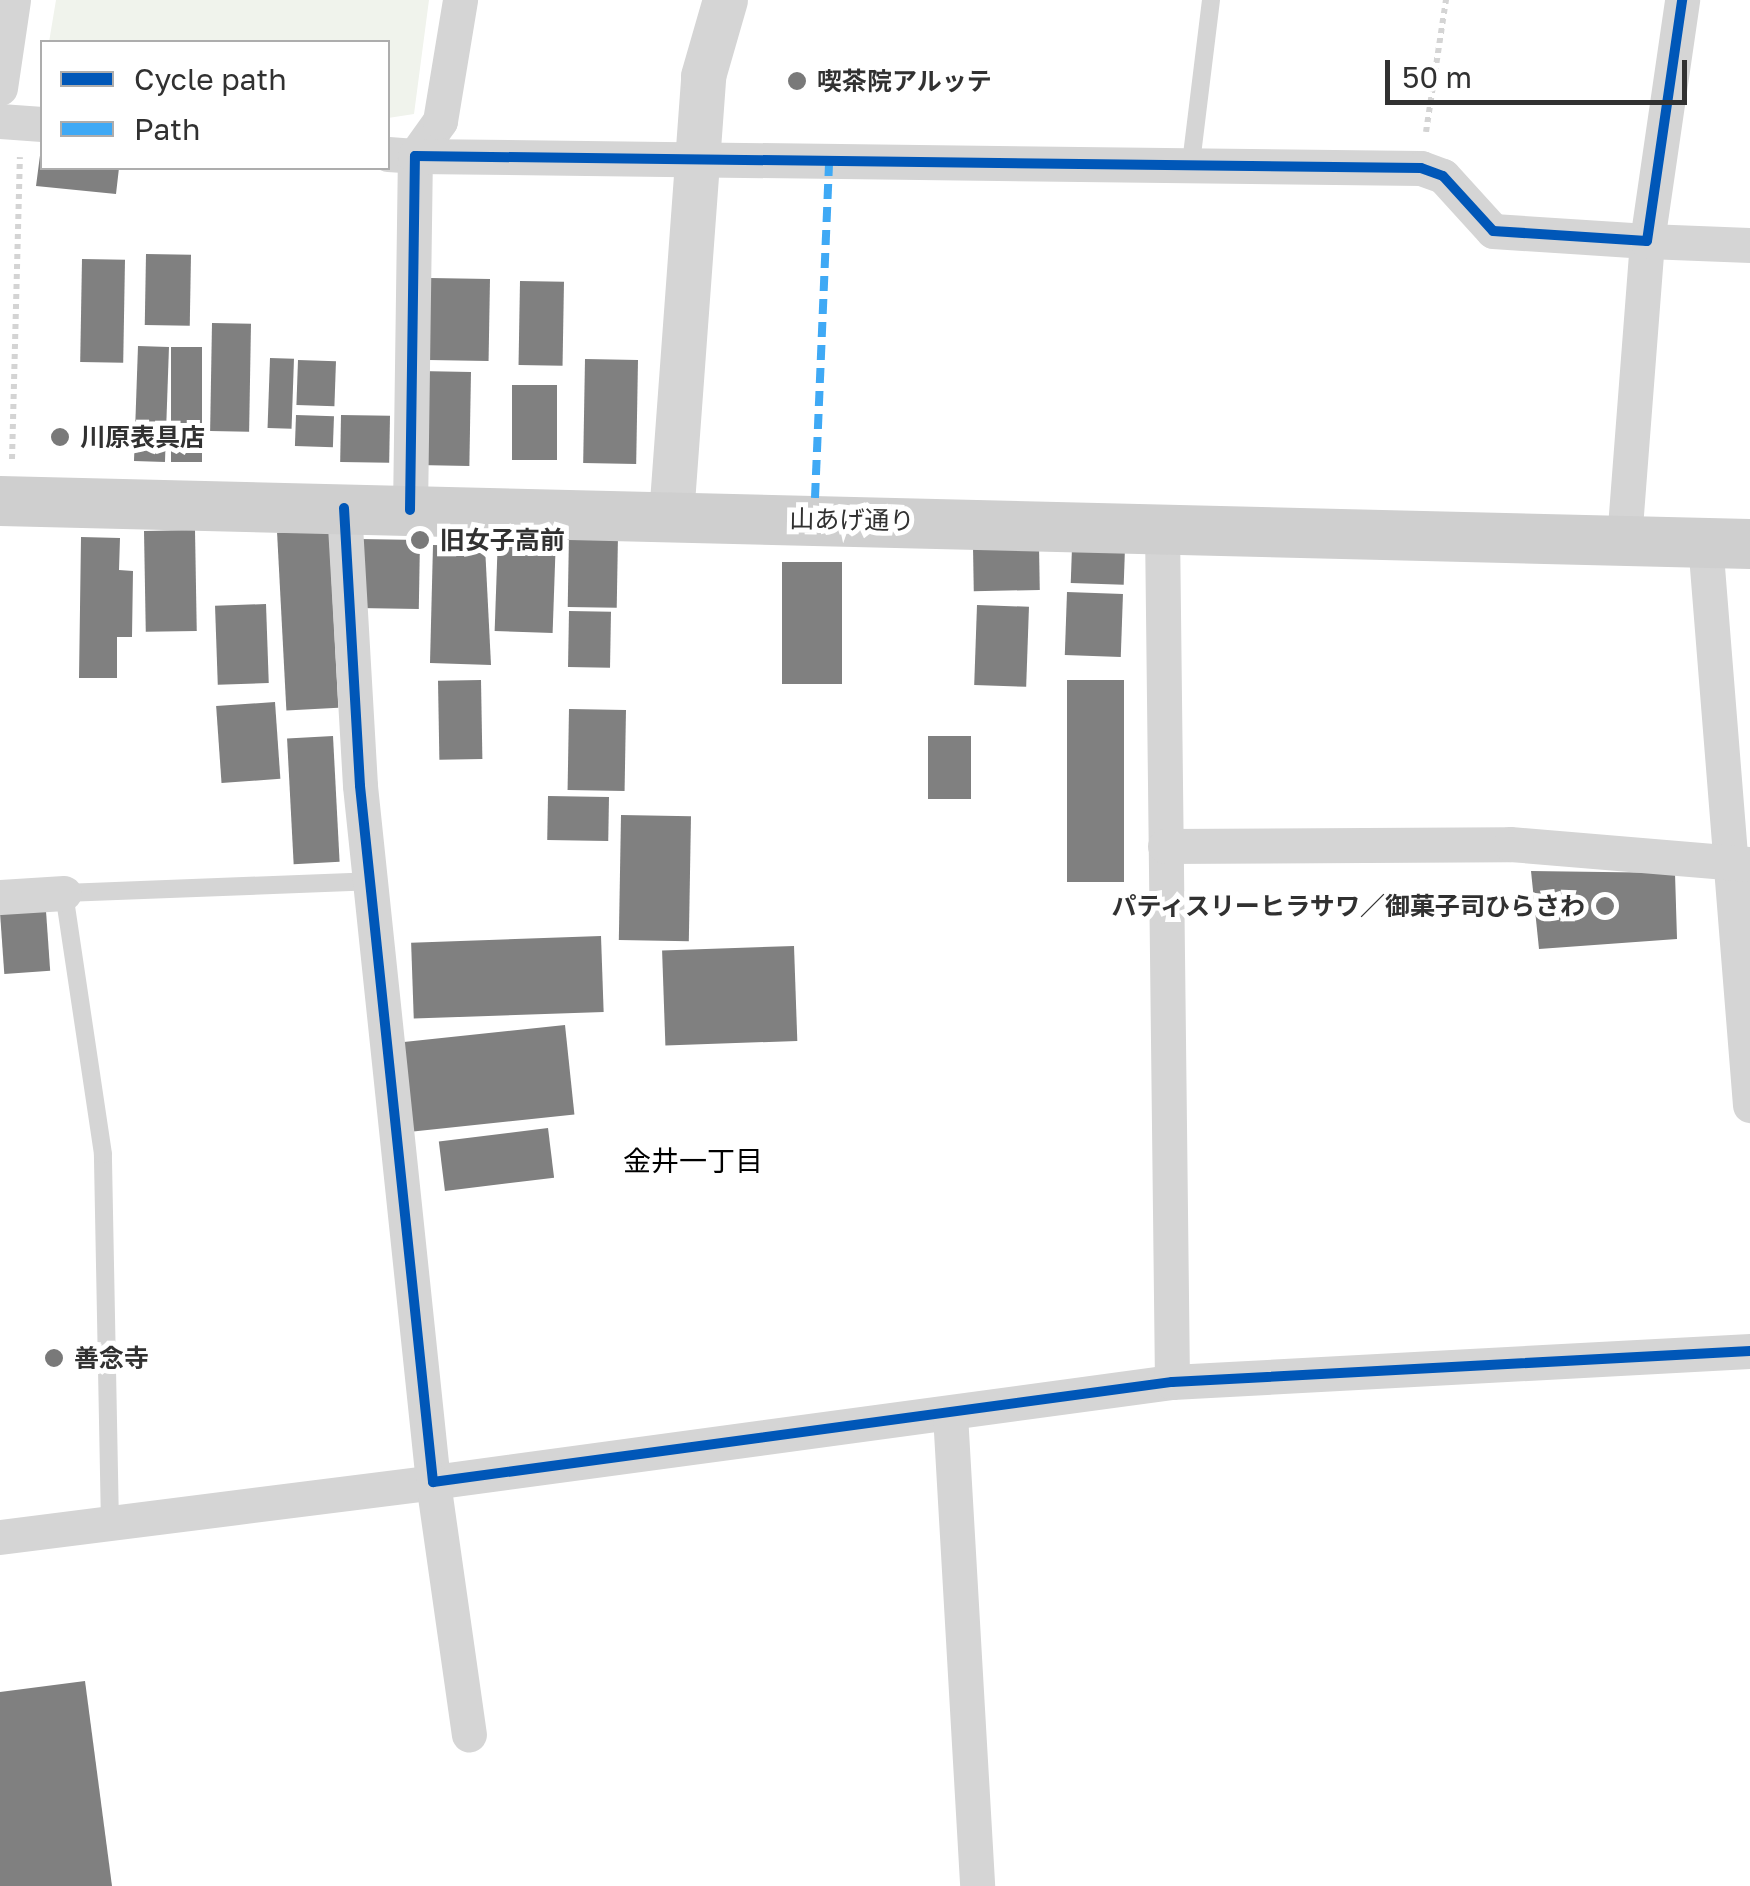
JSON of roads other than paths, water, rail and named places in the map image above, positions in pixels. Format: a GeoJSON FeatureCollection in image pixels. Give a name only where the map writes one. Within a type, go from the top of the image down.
{"type":"FeatureCollection","features":[{"type":"Feature","properties":{"kind":"main road","name":"山あげ通り"},"geometry":{"type":"LineString","coordinates":[[6,486],[344,508],[1728,543]]}},
{"type":"Feature","properties":{"kind":"street"},"geometry":{"type":"LineString","coordinates":[[0,88],[13,0]]}},
{"type":"Feature","properties":{"kind":"street"},"geometry":{"type":"LineString","coordinates":[[401,155],[440,121],[460,0]]}},
{"type":"Feature","properties":{"kind":"street"},"geometry":{"type":"LineString","coordinates":[[671,516],[703,76],[725,0]]}},
{"type":"Feature","properties":{"kind":"street"},"geometry":{"type":"LineString","coordinates":[[1624,540],[1647,241],[1682,0]]}},
{"type":"Feature","properties":{"kind":"street"},"geometry":{"type":"LineString","coordinates":[[401,155],[1421,168],[1443,176],[1493,231],[1750,245]]}},
{"type":"Feature","properties":{"kind":"street"},"geometry":{"type":"LineString","coordinates":[[401,155],[410,510]]}},
{"type":"Feature","properties":{"kind":"street"},"geometry":{"type":"LineString","coordinates":[[344,508],[370,881],[433,1482],[469,1734]]}},
{"type":"Feature","properties":{"kind":"street"},"geometry":{"type":"LineString","coordinates":[[1162,527],[1172,1382]]}},
{"type":"Feature","properties":{"kind":"street"},"geometry":{"type":"LineString","coordinates":[[1728,543],[1750,1104]]}},
{"type":"Feature","properties":{"kind":"street"},"geometry":{"type":"LineString","coordinates":[[1164,846],[1510,844],[1742,864]]}},
{"type":"Feature","properties":{"kind":"street"},"geometry":{"type":"LineString","coordinates":[[0,897],[64,893]]}},
{"type":"Feature","properties":{"kind":"street"},"geometry":{"type":"LineString","coordinates":[[0,1537],[1172,1382],[1750,1351]]}},
{"type":"Feature","properties":{"kind":"street"},"geometry":{"type":"LineString","coordinates":[[950,1414],[978,1886]]}},
{"type":"Feature","properties":{"kind":"lane"},"geometry":{"type":"LineString","coordinates":[[1191,163],[1211,0]]}},
{"type":"Feature","properties":{"kind":"lane"},"geometry":{"type":"LineString","coordinates":[[110,1524],[103,1154],[64,893],[370,881]]}},
{"type":"Feature","properties":{"kind":"place","name":"喫茶院アルッテ"},"geometry":{"type":"Point","coordinates":[797,81]}},
{"type":"Feature","properties":{"kind":"place","name":"川原表具店"},"geometry":{"type":"Point","coordinates":[60,437]}},
{"type":"Feature","properties":{"kind":"place","name":"旧女子高前"},"geometry":{"type":"Point","coordinates":[420,540]}},
{"type":"Feature","properties":{"kind":"place","name":"パティスリーヒラサワ／御菓子司ひらさわ"},"geometry":{"type":"Point","coordinates":[1605,906]}},
{"type":"Feature","properties":{"kind":"place","name":"善念寺"},"geometry":{"type":"Point","coordinates":[54,1358]}},
{"type":"Feature","properties":{"kind":"district","name":"金井一丁目"},"geometry":{"type":"Point","coordinates":[693,1161]}}]}
